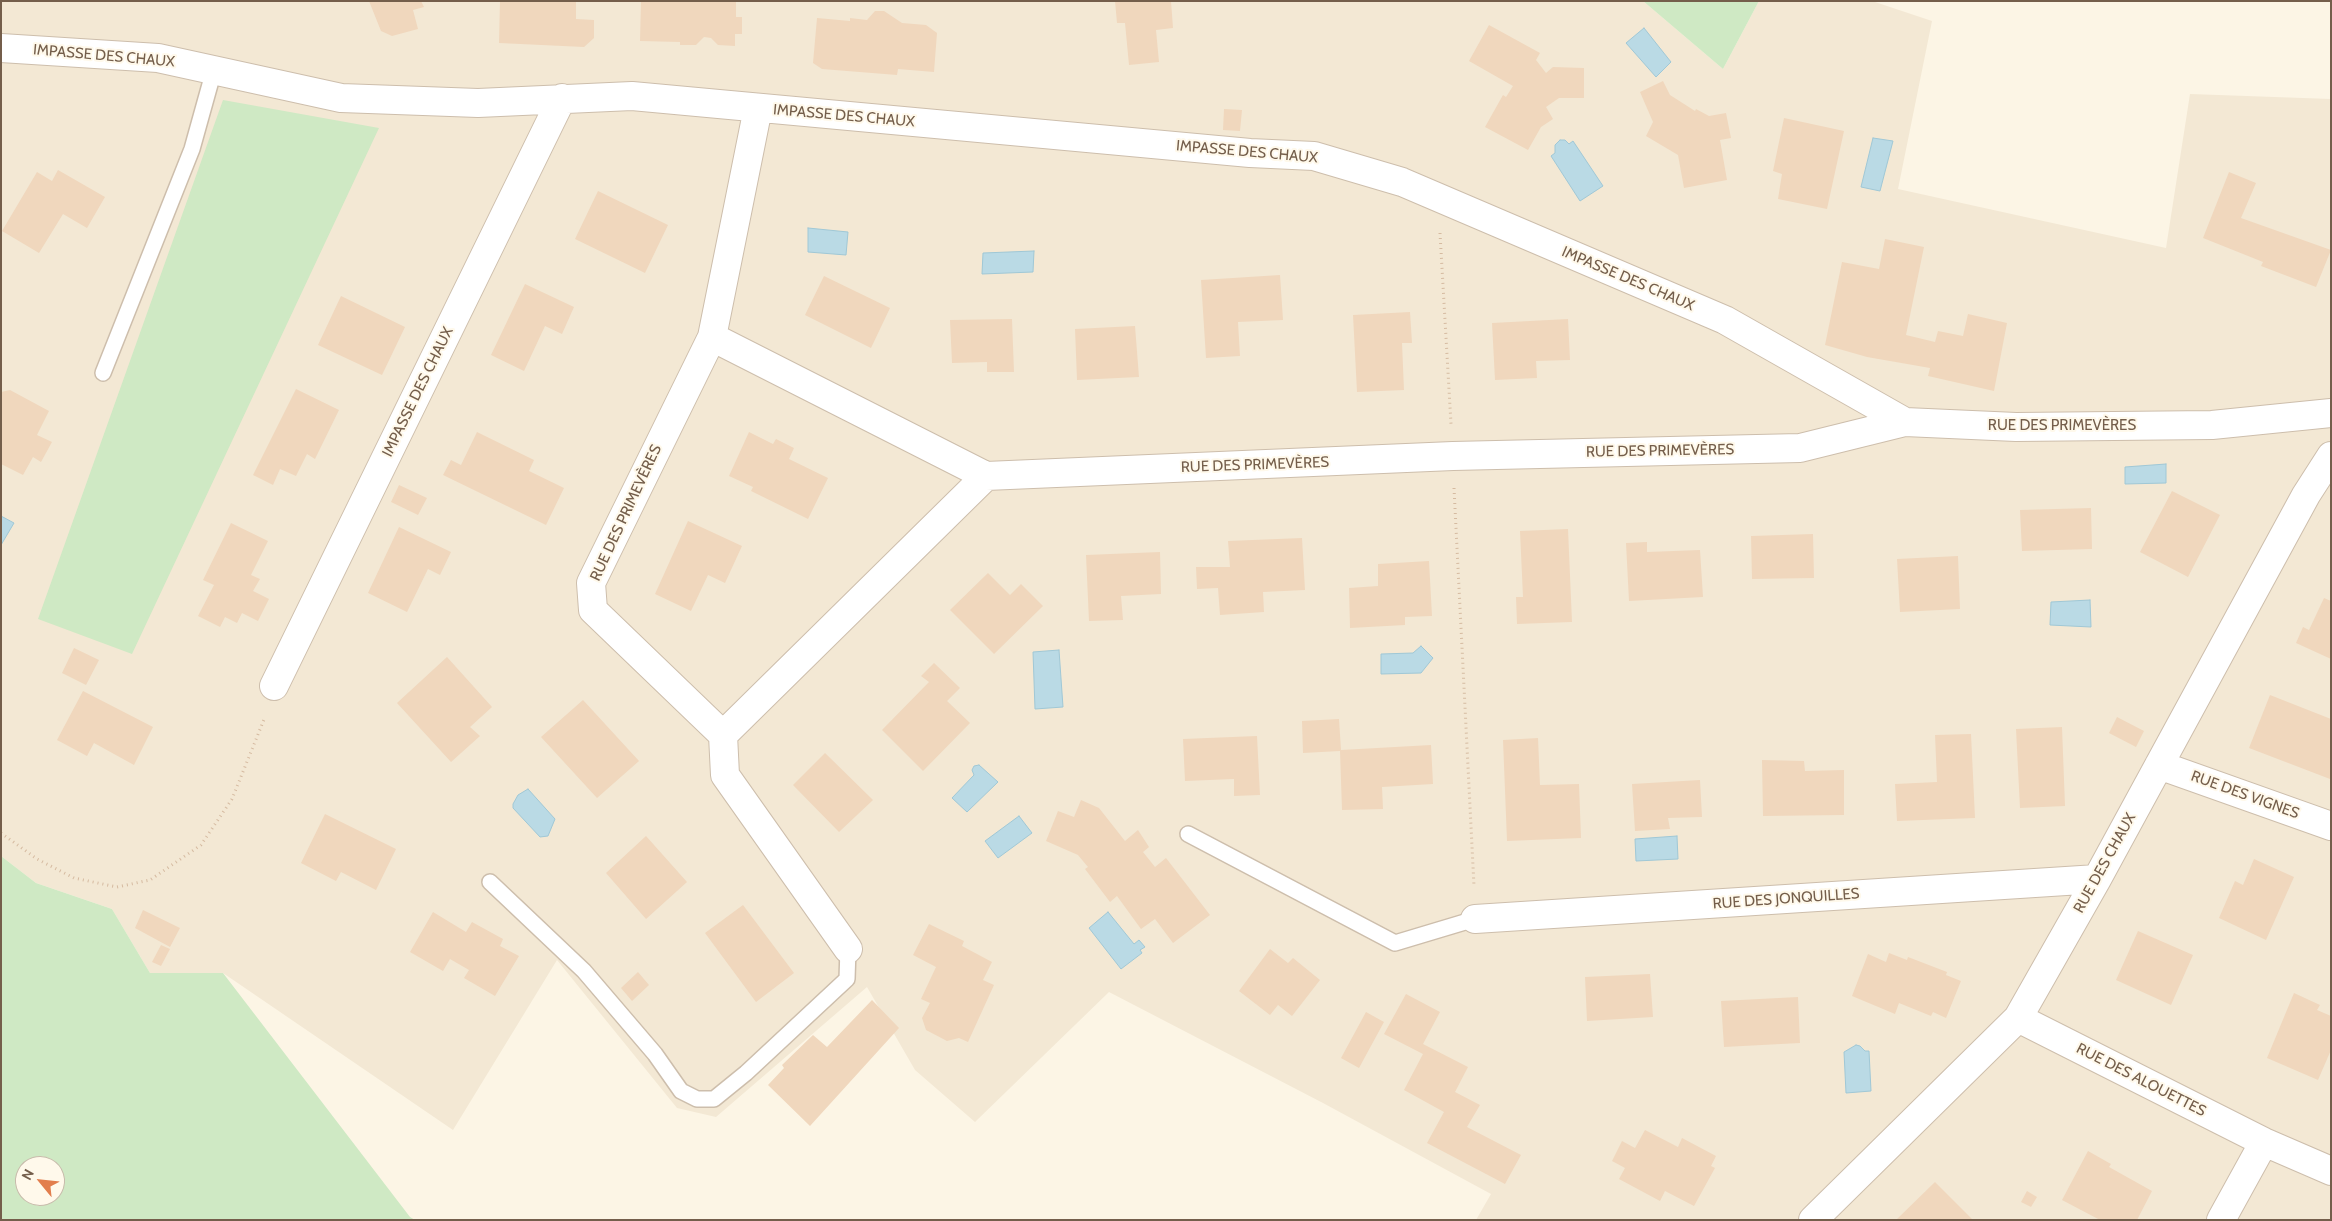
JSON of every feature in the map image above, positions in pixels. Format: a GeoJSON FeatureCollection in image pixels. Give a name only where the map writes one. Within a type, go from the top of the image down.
{"type":"FeatureCollection","features":[{"type":"Feature","properties":{"kind":"street","name":"IMPASSE DES CHAUX"},"geometry":{"type":"LineString","coordinates":[[1,48],[158,58],[341,98],[478,103],[632,96],[1250,153],[1314,156],[1402,182],[1725,320],[1905,422]]}},
{"type":"Feature","properties":{"kind":"street","name":"IMPASSE DES CHAUX"},"geometry":{"type":"LineString","coordinates":[[274,686],[562,98]]}},
{"type":"Feature","properties":{"kind":"street","name":"RUE DES PRIMEVÈRES"},"geometry":{"type":"LineString","coordinates":[[723,735],[593,610],[591,583],[712,337],[758,108]]}},
{"type":"Feature","properties":{"kind":"street","name":"RUE DES PRIMEVÈRES"},"geometry":{"type":"LineString","coordinates":[[712,337],[986,476],[1453,456],[1800,448],[1905,422],[2016,427],[2212,425],[2331,413]]}},
{"type":"Feature","properties":{"kind":"street","name":"RUE DES CHAUX"},"geometry":{"type":"LineString","coordinates":[[1813,1220],[2018,1018],[2097,879],[2306,495],[2331,456]]}},
{"type":"Feature","properties":{"kind":"street"},"geometry":{"type":"LineString","coordinates":[[848,949],[725,775],[723,735],[986,476]]}},
{"type":"Feature","properties":{"kind":"street","name":"RUE DES VIGNES"},"geometry":{"type":"LineString","coordinates":[[2159,764],[2331,826]]}},
{"type":"Feature","properties":{"kind":"street","name":"RUE DES JONQUILLES"},"geometry":{"type":"LineString","coordinates":[[1475,919],[2097,879]]}},
{"type":"Feature","properties":{"kind":"street","name":"RUE DES ALOUETTES"},"geometry":{"type":"LineString","coordinates":[[2018,1018],[2264,1142],[2331,1171]]}},
{"type":"Feature","properties":{"kind":"street"},"geometry":{"type":"LineString","coordinates":[[2221,1220],[2264,1142]]}},
{"type":"Feature","properties":{"kind":"lane"},"geometry":{"type":"LineString","coordinates":[[103,373],[192,148],[214,70]]}},
{"type":"Feature","properties":{"kind":"lane"},"geometry":{"type":"LineString","coordinates":[[1188,834],[1396,943],[1475,919]]}},
{"type":"Feature","properties":{"kind":"lane"},"geometry":{"type":"LineString","coordinates":[[490,882],[584,971],[656,1054],[681,1091],[697,1099],[714,1099],[746,1073],[847,978],[848,949]]}},
{"type":"Feature","properties":{"kind":"path"},"geometry":{"type":"LineString","coordinates":[[1438,197],[1453,456],[1475,919]]}},
{"type":"Feature","properties":{"kind":"path"},"geometry":{"type":"LineString","coordinates":[[1,833],[37,860],[74,878],[117,887],[150,880],[201,845],[232,799],[259,736],[274,686]]}},
{"type":"Feature","properties":{"kind":"shaded area"},"geometry":{"type":"Polygon","coordinates":[[[1,1],[1643,1],[1723,69],[1759,1],[1872,1],[1932,21],[1898,189],[2166,248],[2190,94],[2331,99],[2331,1220],[1476,1220],[1491,1194],[1323,1103],[1109,992],[975,1122],[915,1070],[867,987],[716,1117],[677,1108],[557,960],[453,1130],[223,973],[150,973],[112,909],[36,883],[1,856],[1,1]]]}},
{"type":"Feature","properties":{"kind":"green space"},"geometry":{"type":"Polygon","coordinates":[[[1643,1],[1759,1],[1723,69],[1643,1]]]}},
{"type":"Feature","properties":{"kind":"green space"},"geometry":{"type":"Polygon","coordinates":[[[223,100],[379,128],[132,654],[38,619],[223,100]]]}},
{"type":"Feature","properties":{"kind":"green space"},"geometry":{"type":"Polygon","coordinates":[[[1,856],[36,883],[112,909],[150,973],[223,973],[410,1217],[415,1220],[1,1220],[1,856]]]}},
{"type":"Feature","properties":{"kind":"water"},"geometry":{"type":"Polygon","coordinates":[[[1644,28],[1671,62],[1656,77],[1626,43],[1644,28]]]}},
{"type":"Feature","properties":{"kind":"water"},"geometry":{"type":"Polygon","coordinates":[[[1873,138],[1893,141],[1880,191],[1861,187],[1873,138]]]}},
{"type":"Feature","properties":{"kind":"water"},"geometry":{"type":"Polygon","coordinates":[[[1560,140],[1565,140],[1569,144],[1573,141],[1603,186],[1580,201],[1551,156],[1555,153],[1555,145],[1560,140]]]}},
{"type":"Feature","properties":{"kind":"water"},"geometry":{"type":"Polygon","coordinates":[[[808,228],[848,232],[846,255],[808,252],[808,228]]]}},
{"type":"Feature","properties":{"kind":"water"},"geometry":{"type":"Polygon","coordinates":[[[1034,251],[1033,272],[982,274],[983,253],[1034,251]]]}},
{"type":"Feature","properties":{"kind":"water"},"geometry":{"type":"Polygon","coordinates":[[[2166,464],[2166,483],[2125,484],[2125,467],[2166,464]]]}},
{"type":"Feature","properties":{"kind":"water"},"geometry":{"type":"Polygon","coordinates":[[[1,516],[14,523],[1,545],[1,516]]]}},
{"type":"Feature","properties":{"kind":"water"},"geometry":{"type":"Polygon","coordinates":[[[2090,600],[2091,627],[2050,625],[2051,602],[2090,600]]]}},
{"type":"Feature","properties":{"kind":"water"},"geometry":{"type":"Polygon","coordinates":[[[1421,646],[1433,658],[1421,673],[1381,674],[1381,654],[1413,653],[1421,646]]]}},
{"type":"Feature","properties":{"kind":"water"},"geometry":{"type":"Polygon","coordinates":[[[1059,650],[1063,707],[1035,709],[1033,652],[1059,650]]]}},
{"type":"Feature","properties":{"kind":"water"},"geometry":{"type":"Polygon","coordinates":[[[979,765],[998,782],[967,812],[952,798],[974,775],[972,770],[974,766],[979,765]]]}},
{"type":"Feature","properties":{"kind":"water"},"geometry":{"type":"Polygon","coordinates":[[[528,789],[555,819],[548,836],[540,837],[513,808],[518,795],[528,789]]]}},
{"type":"Feature","properties":{"kind":"water"},"geometry":{"type":"Polygon","coordinates":[[[1019,816],[1032,833],[998,858],[985,841],[1019,816]]]}},
{"type":"Feature","properties":{"kind":"water"},"geometry":{"type":"Polygon","coordinates":[[[1677,836],[1678,859],[1636,861],[1635,839],[1677,836]]]}},
{"type":"Feature","properties":{"kind":"water"},"geometry":{"type":"Polygon","coordinates":[[[1108,912],[1134,944],[1139,940],[1145,947],[1140,950],[1142,953],[1121,969],[1089,928],[1108,912]]]}},
{"type":"Feature","properties":{"kind":"water"},"geometry":{"type":"Polygon","coordinates":[[[1856,1045],[1865,1051],[1869,1051],[1871,1091],[1846,1093],[1844,1052],[1856,1045]]]}},
{"type":"Feature","properties":{"kind":"building"},"geometry":{"type":"Polygon","coordinates":[[[369,1],[421,1],[424,7],[413,10],[418,29],[392,36],[381,31],[369,1]]]}},
{"type":"Feature","properties":{"kind":"building"},"geometry":{"type":"Polygon","coordinates":[[[500,1],[576,1],[576,19],[594,20],[594,38],[584,47],[499,43],[500,1]]]}},
{"type":"Feature","properties":{"kind":"building"},"geometry":{"type":"Polygon","coordinates":[[[641,1],[736,1],[736,17],[742,17],[742,34],[735,34],[735,46],[718,45],[711,38],[704,37],[696,45],[680,45],[680,42],[640,41],[641,1]]]}},
{"type":"Feature","properties":{"kind":"building"},"geometry":{"type":"Polygon","coordinates":[[[1115,1],[1171,1],[1173,28],[1156,30],[1159,62],[1129,65],[1125,23],[1117,23],[1115,1]]]}},
{"type":"Feature","properties":{"kind":"building"},"geometry":{"type":"Polygon","coordinates":[[[875,11],[884,11],[902,23],[926,25],[937,33],[934,72],[898,69],[897,75],[822,69],[813,63],[817,18],[850,21],[850,18],[867,20],[875,11]]]}},
{"type":"Feature","properties":{"kind":"building"},"geometry":{"type":"Polygon","coordinates":[[[1489,25],[1540,53],[1536,60],[1546,73],[1553,67],[1584,68],[1584,98],[1559,98],[1546,107],[1553,119],[1541,127],[1528,150],[1485,127],[1503,95],[1506,97],[1513,86],[1469,61],[1489,25]]]}},
{"type":"Feature","properties":{"kind":"building"},"geometry":{"type":"Polygon","coordinates":[[[1663,81],[1670,95],[1695,111],[1696,109],[1709,116],[1726,113],[1731,138],[1720,140],[1727,180],[1684,188],[1678,155],[1646,136],[1653,122],[1640,92],[1663,81]]]}},
{"type":"Feature","properties":{"kind":"building"},"geometry":{"type":"Polygon","coordinates":[[[1224,109],[1242,110],[1240,131],[1223,130],[1224,109]]]}},
{"type":"Feature","properties":{"kind":"building"},"geometry":{"type":"Polygon","coordinates":[[[1784,118],[1844,131],[1827,209],[1778,199],[1782,174],[1773,171],[1784,118]]]}},
{"type":"Feature","properties":{"kind":"building"},"geometry":{"type":"Polygon","coordinates":[[[58,170],[105,197],[87,228],[63,214],[39,253],[2,231],[37,172],[52,181],[58,170]]]}},
{"type":"Feature","properties":{"kind":"building"},"geometry":{"type":"Polygon","coordinates":[[[2229,172],[2256,183],[2241,218],[2331,250],[2316,287],[2261,266],[2263,262],[2203,238],[2229,172]]]}},
{"type":"Feature","properties":{"kind":"building"},"geometry":{"type":"Polygon","coordinates":[[[598,191],[668,225],[645,273],[575,239],[598,191]]]}},
{"type":"Feature","properties":{"kind":"building"},"geometry":{"type":"Polygon","coordinates":[[[1885,239],[1924,247],[1906,335],[1935,342],[1938,331],[1963,336],[1968,314],[2007,323],[1994,391],[1928,376],[1930,368],[1867,357],[1825,345],[1842,262],[1879,269],[1885,239]]]}},
{"type":"Feature","properties":{"kind":"building"},"geometry":{"type":"Polygon","coordinates":[[[1280,275],[1283,320],[1238,322],[1240,356],[1206,358],[1201,280],[1280,275]]]}},
{"type":"Feature","properties":{"kind":"building"},"geometry":{"type":"Polygon","coordinates":[[[824,276],[890,308],[871,348],[805,315],[824,276]]]}},
{"type":"Feature","properties":{"kind":"building"},"geometry":{"type":"Polygon","coordinates":[[[525,284],[574,307],[562,334],[545,326],[524,371],[491,355],[525,284]]]}},
{"type":"Feature","properties":{"kind":"building"},"geometry":{"type":"Polygon","coordinates":[[[341,296],[405,327],[382,375],[318,345],[341,296]]]}},
{"type":"Feature","properties":{"kind":"building"},"geometry":{"type":"Polygon","coordinates":[[[1410,312],[1412,343],[1402,343],[1404,390],[1357,392],[1353,315],[1410,312]]]}},
{"type":"Feature","properties":{"kind":"building"},"geometry":{"type":"Polygon","coordinates":[[[1012,319],[1014,372],[987,372],[987,362],[952,363],[950,320],[1012,319]]]}},
{"type":"Feature","properties":{"kind":"building"},"geometry":{"type":"Polygon","coordinates":[[[1568,319],[1570,360],[1536,361],[1537,378],[1495,380],[1492,323],[1568,319]]]}},
{"type":"Feature","properties":{"kind":"building"},"geometry":{"type":"Polygon","coordinates":[[[1135,326],[1139,377],[1077,380],[1075,329],[1135,326]]]}},
{"type":"Feature","properties":{"kind":"building"},"geometry":{"type":"Polygon","coordinates":[[[296,389],[339,410],[315,459],[307,454],[296,476],[280,469],[273,485],[253,475],[296,389]]]}},
{"type":"Feature","properties":{"kind":"building"},"geometry":{"type":"Polygon","coordinates":[[[10,390],[49,411],[37,435],[52,442],[41,462],[33,457],[23,475],[1,464],[1,392],[10,390]]]}},
{"type":"Feature","properties":{"kind":"building"},"geometry":{"type":"Polygon","coordinates":[[[477,432],[534,460],[529,471],[564,488],[546,525],[443,475],[451,460],[461,465],[477,432]]]}},
{"type":"Feature","properties":{"kind":"building"},"geometry":{"type":"Polygon","coordinates":[[[749,432],[773,444],[776,439],[794,448],[789,459],[828,478],[808,519],[751,491],[753,487],[729,476],[749,432]]]}},
{"type":"Feature","properties":{"kind":"building"},"geometry":{"type":"Polygon","coordinates":[[[399,485],[427,498],[418,515],[391,502],[399,485]]]}},
{"type":"Feature","properties":{"kind":"building"},"geometry":{"type":"Polygon","coordinates":[[[2172,491],[2220,515],[2188,577],[2140,552],[2172,491]]]}},
{"type":"Feature","properties":{"kind":"building"},"geometry":{"type":"Polygon","coordinates":[[[2091,508],[2092,549],[2022,551],[2020,510],[2091,508]]]}},
{"type":"Feature","properties":{"kind":"building"},"geometry":{"type":"Polygon","coordinates":[[[688,521],[742,546],[725,583],[708,575],[691,611],[655,594],[688,521]]]}},
{"type":"Feature","properties":{"kind":"building"},"geometry":{"type":"Polygon","coordinates":[[[231,523],[268,541],[251,575],[260,579],[253,591],[269,599],[258,621],[242,613],[237,623],[225,617],[220,627],[198,616],[214,585],[203,580],[231,523]]]}},
{"type":"Feature","properties":{"kind":"building"},"geometry":{"type":"Polygon","coordinates":[[[399,527],[451,552],[440,575],[428,569],[407,612],[368,593],[399,527]]]}},
{"type":"Feature","properties":{"kind":"building"},"geometry":{"type":"Polygon","coordinates":[[[1568,529],[1572,622],[1517,624],[1516,597],[1523,597],[1520,531],[1568,529]]]}},
{"type":"Feature","properties":{"kind":"building"},"geometry":{"type":"Polygon","coordinates":[[[1813,534],[1814,578],[1752,579],[1751,536],[1813,534]]]}},
{"type":"Feature","properties":{"kind":"building"},"geometry":{"type":"Polygon","coordinates":[[[1302,538],[1305,590],[1263,592],[1264,612],[1220,615],[1218,588],[1197,589],[1196,567],[1230,567],[1228,541],[1302,538]]]}},
{"type":"Feature","properties":{"kind":"building"},"geometry":{"type":"Polygon","coordinates":[[[1647,542],[1647,552],[1700,550],[1703,597],[1629,601],[1626,543],[1647,542]]]}},
{"type":"Feature","properties":{"kind":"building"},"geometry":{"type":"Polygon","coordinates":[[[1160,552],[1161,594],[1121,596],[1123,620],[1089,621],[1086,555],[1160,552]]]}},
{"type":"Feature","properties":{"kind":"building"},"geometry":{"type":"Polygon","coordinates":[[[1958,556],[1960,609],[1900,612],[1897,559],[1958,556]]]}},
{"type":"Feature","properties":{"kind":"building"},"geometry":{"type":"Polygon","coordinates":[[[1429,561],[1432,616],[1405,617],[1405,625],[1350,628],[1349,588],[1378,586],[1378,564],[1429,561]]]}},
{"type":"Feature","properties":{"kind":"building"},"geometry":{"type":"Polygon","coordinates":[[[988,573],[1010,595],[1021,584],[1043,606],[994,654],[950,610],[988,573]]]}},
{"type":"Feature","properties":{"kind":"building"},"geometry":{"type":"Polygon","coordinates":[[[2324,598],[2331,601],[2331,659],[2296,643],[2303,627],[2309,630],[2324,598]]]}},
{"type":"Feature","properties":{"kind":"building"},"geometry":{"type":"Polygon","coordinates":[[[74,648],[99,660],[86,685],[62,673],[74,648]]]}},
{"type":"Feature","properties":{"kind":"building"},"geometry":{"type":"Polygon","coordinates":[[[447,657],[492,707],[470,727],[480,736],[451,762],[397,703],[447,657]]]}},
{"type":"Feature","properties":{"kind":"building"},"geometry":{"type":"Polygon","coordinates":[[[934,663],[960,688],[947,701],[970,723],[923,771],[882,730],[929,682],[921,676],[934,663]]]}},
{"type":"Feature","properties":{"kind":"building"},"geometry":{"type":"Polygon","coordinates":[[[83,691],[153,727],[134,765],[94,743],[87,756],[57,740],[83,691]]]}},
{"type":"Feature","properties":{"kind":"building"},"geometry":{"type":"Polygon","coordinates":[[[2270,695],[2331,719],[2330,779],[2249,748],[2270,695]]]}},
{"type":"Feature","properties":{"kind":"building"},"geometry":{"type":"Polygon","coordinates":[[[583,700],[639,761],[597,798],[541,737],[583,700]]]}},
{"type":"Feature","properties":{"kind":"building"},"geometry":{"type":"Polygon","coordinates":[[[2117,717],[2144,731],[2136,747],[2109,733],[2117,717]]]}},
{"type":"Feature","properties":{"kind":"building"},"geometry":{"type":"Polygon","coordinates":[[[1339,719],[1341,750],[1431,745],[1433,784],[1382,787],[1383,809],[1342,810],[1340,751],[1303,753],[1302,721],[1339,719]]]}},
{"type":"Feature","properties":{"kind":"building"},"geometry":{"type":"Polygon","coordinates":[[[2062,727],[2065,806],[2020,808],[2016,729],[2062,727]]]}},
{"type":"Feature","properties":{"kind":"building"},"geometry":{"type":"Polygon","coordinates":[[[1971,734],[1975,818],[1897,821],[1895,784],[1937,782],[1935,735],[1971,734]]]}},
{"type":"Feature","properties":{"kind":"building"},"geometry":{"type":"Polygon","coordinates":[[[1257,736],[1260,795],[1234,796],[1234,779],[1185,781],[1183,739],[1257,736]]]}},
{"type":"Feature","properties":{"kind":"building"},"geometry":{"type":"Polygon","coordinates":[[[1538,738],[1540,785],[1579,784],[1581,838],[1507,841],[1503,740],[1538,738]]]}},
{"type":"Feature","properties":{"kind":"building"},"geometry":{"type":"Polygon","coordinates":[[[825,753],[873,800],[839,832],[793,785],[825,753]]]}},
{"type":"Feature","properties":{"kind":"building"},"geometry":{"type":"Polygon","coordinates":[[[1762,760],[1804,761],[1805,771],[1844,770],[1844,815],[1763,816],[1762,760]]]}},
{"type":"Feature","properties":{"kind":"building"},"geometry":{"type":"Polygon","coordinates":[[[1700,780],[1702,817],[1668,818],[1670,829],[1635,831],[1632,784],[1700,780]]]}},
{"type":"Feature","properties":{"kind":"building"},"geometry":{"type":"Polygon","coordinates":[[[1081,800],[1099,808],[1125,841],[1138,830],[1149,847],[1143,852],[1155,867],[1166,858],[1210,915],[1173,943],[1155,919],[1141,929],[1117,896],[1110,902],[1085,869],[1088,867],[1078,855],[1046,841],[1058,811],[1074,817],[1081,800]]]}},
{"type":"Feature","properties":{"kind":"building"},"geometry":{"type":"Polygon","coordinates":[[[325,814],[396,849],[376,890],[341,872],[336,881],[301,863],[325,814]]]}},
{"type":"Feature","properties":{"kind":"building"},"geometry":{"type":"Polygon","coordinates":[[[646,836],[687,882],[646,919],[606,873],[646,836]]]}},
{"type":"Feature","properties":{"kind":"building"},"geometry":{"type":"Polygon","coordinates":[[[2254,859],[2294,877],[2266,940],[2219,918],[2235,881],[2243,885],[2254,859]]]}},
{"type":"Feature","properties":{"kind":"building"},"geometry":{"type":"Polygon","coordinates":[[[743,905],[794,973],[756,1002],[705,933],[743,905]]]}},
{"type":"Feature","properties":{"kind":"building"},"geometry":{"type":"Polygon","coordinates":[[[143,910],[180,928],[170,947],[135,928],[143,910]]]}},
{"type":"Feature","properties":{"kind":"building"},"geometry":{"type":"Polygon","coordinates":[[[433,912],[466,932],[472,922],[503,939],[500,946],[519,956],[495,996],[464,978],[469,970],[450,959],[443,971],[410,952],[433,912]]]}},
{"type":"Feature","properties":{"kind":"building"},"geometry":{"type":"Polygon","coordinates":[[[929,924],[964,941],[962,946],[992,962],[983,980],[994,985],[968,1042],[959,1038],[947,1041],[926,1030],[922,1018],[930,1003],[921,999],[936,967],[913,955],[929,924]]]}},
{"type":"Feature","properties":{"kind":"building"},"geometry":{"type":"Polygon","coordinates":[[[2138,931],[2193,955],[2171,1005],[2116,980],[2138,931]]]}},
{"type":"Feature","properties":{"kind":"building"},"geometry":{"type":"Polygon","coordinates":[[[161,945],[170,949],[161,966],[152,962],[161,945]]]}},
{"type":"Feature","properties":{"kind":"building"},"geometry":{"type":"Polygon","coordinates":[[[1270,949],[1288,963],[1293,958],[1320,980],[1292,1016],[1278,1005],[1270,1015],[1239,991],[1270,949]]]}},
{"type":"Feature","properties":{"kind":"building"},"geometry":{"type":"Polygon","coordinates":[[[1889,953],[1907,960],[1908,957],[1947,972],[1946,975],[1961,981],[1946,1018],[1933,1012],[1931,1016],[1899,1003],[1895,1014],[1852,996],[1868,954],[1886,962],[1889,953]]]}},
{"type":"Feature","properties":{"kind":"building"},"geometry":{"type":"Polygon","coordinates":[[[638,972],[649,985],[632,1001],[621,988],[638,972]]]}},
{"type":"Feature","properties":{"kind":"building"},"geometry":{"type":"Polygon","coordinates":[[[1650,974],[1653,1017],[1587,1021],[1585,977],[1650,974]]]}},
{"type":"Feature","properties":{"kind":"building"},"geometry":{"type":"Polygon","coordinates":[[[2294,993],[2320,1005],[2317,1010],[2331,1016],[2331,1050],[2318,1080],[2267,1058],[2294,993]]]}},
{"type":"Feature","properties":{"kind":"building"},"geometry":{"type":"Polygon","coordinates":[[[1406,994],[1440,1012],[1423,1044],[1468,1067],[1455,1092],[1480,1105],[1467,1127],[1521,1155],[1505,1184],[1427,1143],[1444,1112],[1404,1090],[1423,1054],[1384,1034],[1406,994]]]}},
{"type":"Feature","properties":{"kind":"building"},"geometry":{"type":"Polygon","coordinates":[[[1798,997],[1800,1043],[1724,1047],[1721,1001],[1798,997]]]}},
{"type":"Feature","properties":{"kind":"building"},"geometry":{"type":"Polygon","coordinates":[[[872,1000],[899,1028],[810,1126],[768,1085],[784,1068],[782,1065],[813,1035],[827,1047],[872,1000]]]}},
{"type":"Feature","properties":{"kind":"building"},"geometry":{"type":"Polygon","coordinates":[[[1366,1012],[1384,1022],[1359,1068],[1341,1058],[1366,1012]]]}},
{"type":"Feature","properties":{"kind":"building"},"geometry":{"type":"Polygon","coordinates":[[[1645,1130],[1678,1147],[1682,1138],[1716,1156],[1711,1166],[1715,1168],[1694,1206],[1665,1191],[1660,1201],[1619,1179],[1625,1168],[1612,1161],[1622,1141],[1635,1148],[1645,1130]]]}},
{"type":"Feature","properties":{"kind":"building"},"geometry":{"type":"Polygon","coordinates":[[[2088,1151],[2111,1164],[2109,1167],[2152,1191],[2137,1220],[2100,1220],[2062,1200],[2088,1151]]]}},
{"type":"Feature","properties":{"kind":"building"},"geometry":{"type":"Polygon","coordinates":[[[1935,1182],[1973,1220],[1896,1220],[1935,1182]]]}},
{"type":"Feature","properties":{"kind":"building"},"geometry":{"type":"Polygon","coordinates":[[[2027,1191],[2037,1197],[2031,1207],[2021,1202],[2027,1191]]]}}]}
